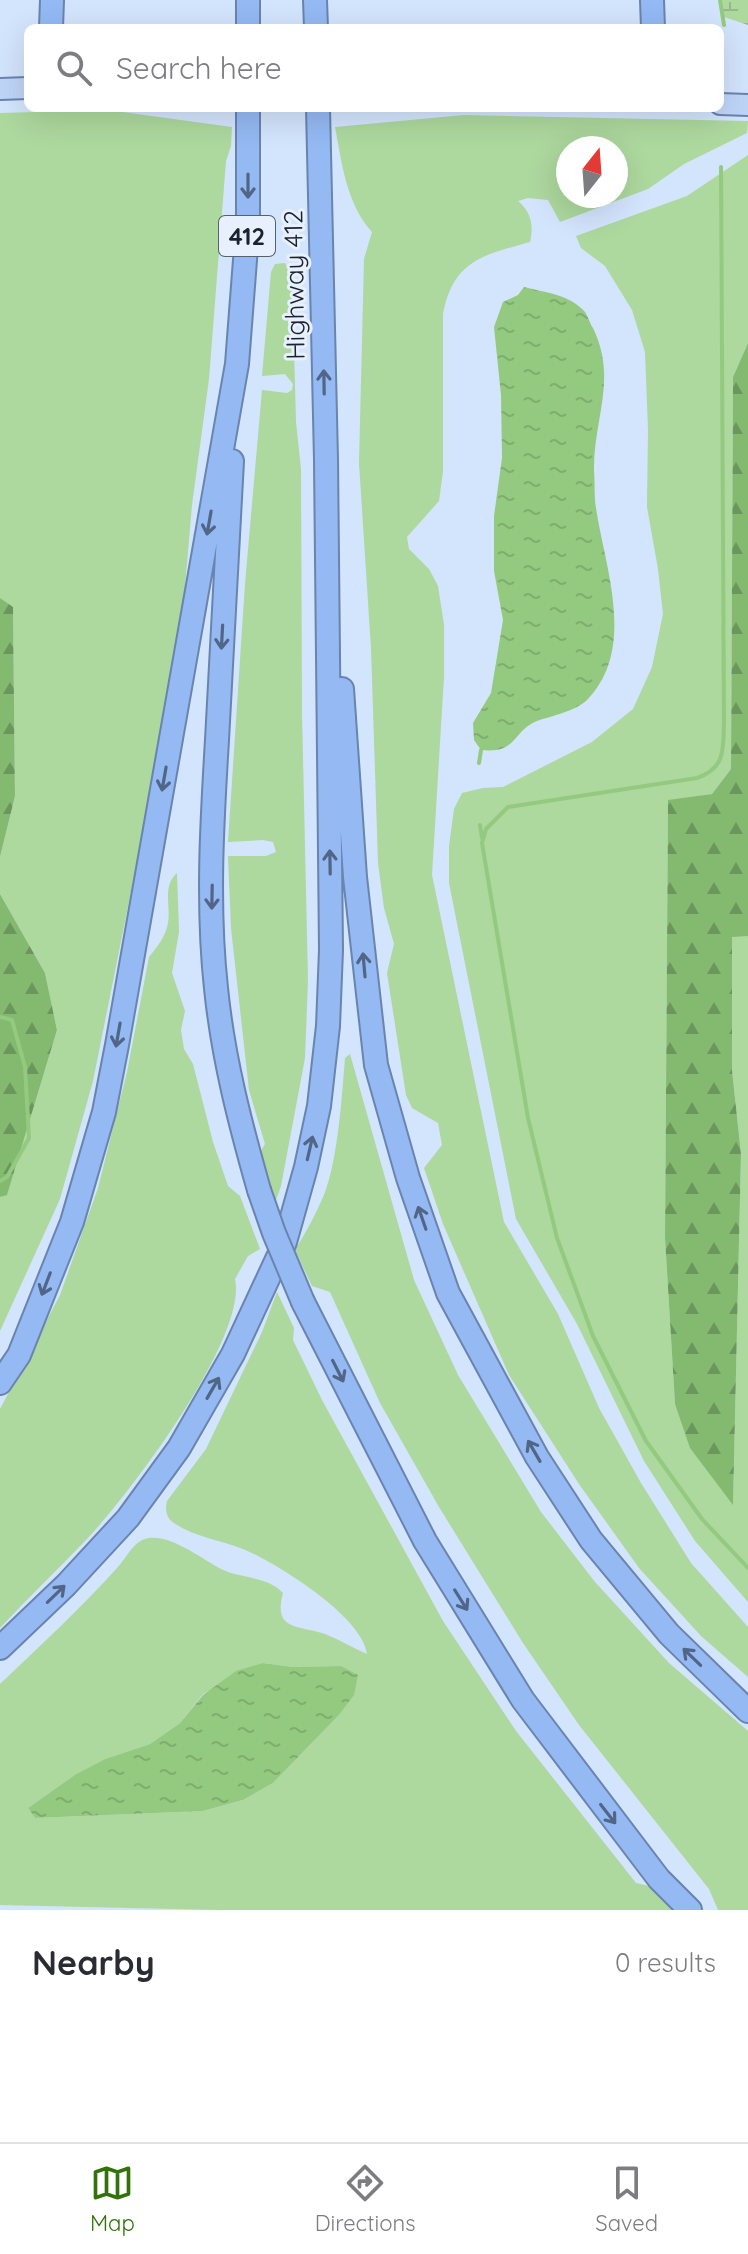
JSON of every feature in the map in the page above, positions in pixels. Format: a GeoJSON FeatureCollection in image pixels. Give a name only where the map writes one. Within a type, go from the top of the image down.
{"type":"FeatureCollection","features":[{"type":"Feature","properties":{"kind":"highway"},"geometry":{"type":"LineString","coordinates":[[51,24],[52,0]]}},
{"type":"Feature","properties":{"kind":"highway"},"geometry":{"type":"LineString","coordinates":[[248,0],[248,24]]}},
{"type":"Feature","properties":{"kind":"highway"},"geometry":{"type":"LineString","coordinates":[[315,0],[316,24]]}},
{"type":"Feature","properties":{"kind":"highway"},"geometry":{"type":"LineString","coordinates":[[652,0],[653,24]]}},
{"type":"Feature","properties":{"kind":"highway","name":"Highway 412"},"geometry":{"type":"LineString","coordinates":[[237,364],[248,221],[248,112]]}},
{"type":"Feature","properties":{"kind":"highway","name":"Highway 412"},"geometry":{"type":"LineString","coordinates":[[318,112],[326,460]]}},
{"type":"Feature","properties":{"kind":"highway"},"geometry":{"type":"LineString","coordinates":[[237,364],[214,798],[212,909],[215,985],[223,1050],[259,1190],[303,1302],[425,1541],[523,1700],[659,1879],[690,1910]]}},
{"type":"Feature","properties":{"kind":"highway"},"geometry":{"type":"LineString","coordinates":[[0,1383],[19,1355],[72,1222],[104,1112],[237,364]]}},
{"type":"Feature","properties":{"kind":"highway"},"geometry":{"type":"LineString","coordinates":[[0,1648],[66,1585],[128,1518],[179,1448],[233,1354],[285,1242],[306,1167],[319,1106],[328,1026],[331,950],[326,460]]}},
{"type":"Feature","properties":{"kind":"highway"},"geometry":{"type":"LineString","coordinates":[[326,460],[365,981],[376,1065],[408,1178],[448,1293],[537,1457],[591,1540],[669,1634],[748,1711]]}},
{"type":"Feature","properties":{"kind":"main road"},"geometry":{"type":"LineString","coordinates":[[0,89],[24,88]]}},
{"type":"Feature","properties":{"kind":"main road"},"geometry":{"type":"LineString","coordinates":[[724,104],[748,105]]}},
{"type":"Feature","properties":{"kind":"green space"},"geometry":{"type":"Polygon","coordinates":[[[720,0],[748,0],[748,25],[721,16],[720,0]]]}},
{"type":"Feature","properties":{"kind":"green space"},"geometry":{"type":"Polygon","coordinates":[[[123,112],[232,127],[226,161],[209,379],[192,505],[184,598],[155,772],[93,1081],[60,1199],[0,1331],[0,1197],[7,1194],[57,1030],[45,973],[0,894],[0,857],[15,796],[13,608],[0,598],[0,113],[123,112]]]}},
{"type":"Feature","properties":{"kind":"green space"},"geometry":{"type":"Polygon","coordinates":[[[464,115],[748,121],[747,133],[684,164],[648,189],[628,196],[628,136],[556,136],[556,208],[597,208],[560,222],[548,200],[528,198],[518,201],[530,219],[530,242],[485,256],[463,271],[454,282],[443,314],[443,471],[439,501],[407,537],[409,549],[429,569],[438,586],[444,625],[444,677],[432,875],[504,1222],[558,1314],[599,1408],[641,1483],[691,1563],[748,1627],[748,1677],[701,1636],[639,1568],[579,1484],[509,1375],[443,1224],[424,1168],[442,1145],[438,1123],[412,1108],[406,1095],[387,973],[394,944],[384,908],[378,863],[371,648],[359,463],[364,259],[372,232],[356,208],[343,168],[335,127],[464,115]]]}},
{"type":"Feature","properties":{"kind":"green space"},"geometry":{"type":"Polygon","coordinates":[[[748,155],[748,343],[733,377],[731,769],[712,794],[668,801],[665,1238],[675,1404],[733,1504],[741,1154],[732,1070],[732,936],[748,936],[748,1602],[695,1541],[644,1461],[577,1324],[516,1219],[449,883],[449,846],[454,809],[462,793],[503,787],[592,742],[633,709],[652,667],[663,614],[647,507],[645,352],[632,310],[605,266],[581,248],[576,236],[687,196],[748,155]]]}},
{"type":"Feature","properties":{"kind":"green space"},"geometry":{"type":"Polygon","coordinates":[[[285,263],[292,277],[296,422],[301,469],[308,980],[305,1058],[281,1186],[275,1203],[259,1154],[265,1144],[249,1090],[231,928],[228,856],[266,856],[276,852],[273,842],[228,842],[245,584],[262,390],[287,393],[292,390],[293,384],[285,374],[262,376],[271,272],[275,264],[285,263]]]}},
{"type":"Feature","properties":{"kind":"green space"},"geometry":{"type":"Polygon","coordinates":[[[748,343],[748,936],[732,937],[732,1070],[741,1154],[733,1505],[690,1448],[675,1404],[665,1238],[668,800],[712,794],[731,769],[733,377],[748,343]]]}},
{"type":"Feature","properties":{"kind":"green space"},"geometry":{"type":"Polygon","coordinates":[[[0,598],[13,607],[15,796],[0,857],[0,598]]]}},
{"type":"Feature","properties":{"kind":"green space"},"geometry":{"type":"Polygon","coordinates":[[[177,873],[179,932],[172,973],[185,1011],[181,1030],[184,1049],[193,1064],[228,1186],[240,1196],[260,1249],[248,1256],[235,1279],[234,1305],[205,1376],[155,1454],[105,1519],[0,1628],[0,1409],[60,1295],[98,1188],[127,1072],[149,957],[167,928],[168,890],[177,873]]]}},
{"type":"Feature","properties":{"kind":"green space"},"geometry":{"type":"Polygon","coordinates":[[[0,894],[45,973],[57,1030],[7,1195],[0,1197],[0,894]]]}},
{"type":"Feature","properties":{"kind":"green space"},"geometry":{"type":"Polygon","coordinates":[[[350,1054],[414,1280],[458,1375],[541,1512],[595,1582],[669,1663],[748,1731],[748,1910],[718,1910],[709,1889],[579,1725],[523,1643],[439,1507],[380,1403],[330,1292],[312,1286],[295,1250],[318,1209],[329,1181],[339,1127],[345,1058],[350,1054]]]}},
{"type":"Feature","properties":{"kind":"green space"},"geometry":{"type":"Polygon","coordinates":[[[277,1292],[294,1328],[293,1340],[322,1400],[443,1621],[516,1731],[636,1883],[649,1886],[673,1910],[218,1910],[0,1905],[0,1684],[90,1597],[139,1542],[149,1538],[167,1540],[221,1569],[270,1583],[283,1593],[281,1606],[285,1621],[325,1634],[367,1654],[362,1639],[351,1624],[296,1579],[243,1549],[182,1528],[167,1514],[167,1501],[206,1449],[262,1332],[277,1292]],[[263,1663],[203,1694],[180,1723],[150,1744],[105,1759],[76,1774],[28,1808],[35,1818],[203,1811],[243,1800],[273,1783],[338,1716],[341,1666],[293,1667],[263,1663]]]}},
{"type":"Feature","properties":{"kind":"water"},"geometry":{"type":"Polygon","coordinates":[[[524,287],[557,295],[579,306],[586,314],[600,347],[604,382],[595,452],[595,494],[614,607],[614,633],[611,657],[602,680],[587,700],[570,710],[537,721],[502,749],[481,750],[474,740],[473,723],[491,693],[503,620],[494,571],[494,516],[502,458],[501,395],[494,327],[503,302],[518,295],[524,287]]]}},
{"type":"Feature","properties":{"kind":"water"},"geometry":{"type":"Polygon","coordinates":[[[263,1663],[293,1667],[341,1666],[358,1675],[354,1695],[338,1716],[273,1783],[243,1800],[203,1811],[35,1818],[28,1808],[76,1774],[105,1759],[150,1744],[180,1723],[203,1695],[236,1671],[263,1663]]]}},
{"type":"Feature","properties":{"kind":"waterway"},"geometry":{"type":"LineString","coordinates":[[720,0],[724,24]]}},
{"type":"Feature","properties":{"kind":"waterway"},"geometry":{"type":"LineString","coordinates":[[721,167],[724,723],[721,756],[713,769],[697,778],[508,807],[486,829],[482,843],[528,1118],[557,1238],[593,1336],[646,1441],[702,1519],[748,1568]]}},
{"type":"Feature","properties":{"kind":"waterway"},"geometry":{"type":"LineString","coordinates":[[479,763],[481,750]]}},
{"type":"Feature","properties":{"kind":"waterway"},"geometry":{"type":"LineString","coordinates":[[480,825],[482,838]]}},
{"type":"Feature","properties":{"kind":"waterway"},"geometry":{"type":"LineString","coordinates":[[0,1017],[12,1020],[25,1067],[29,1138],[7,1177],[0,1181]]}}]}
